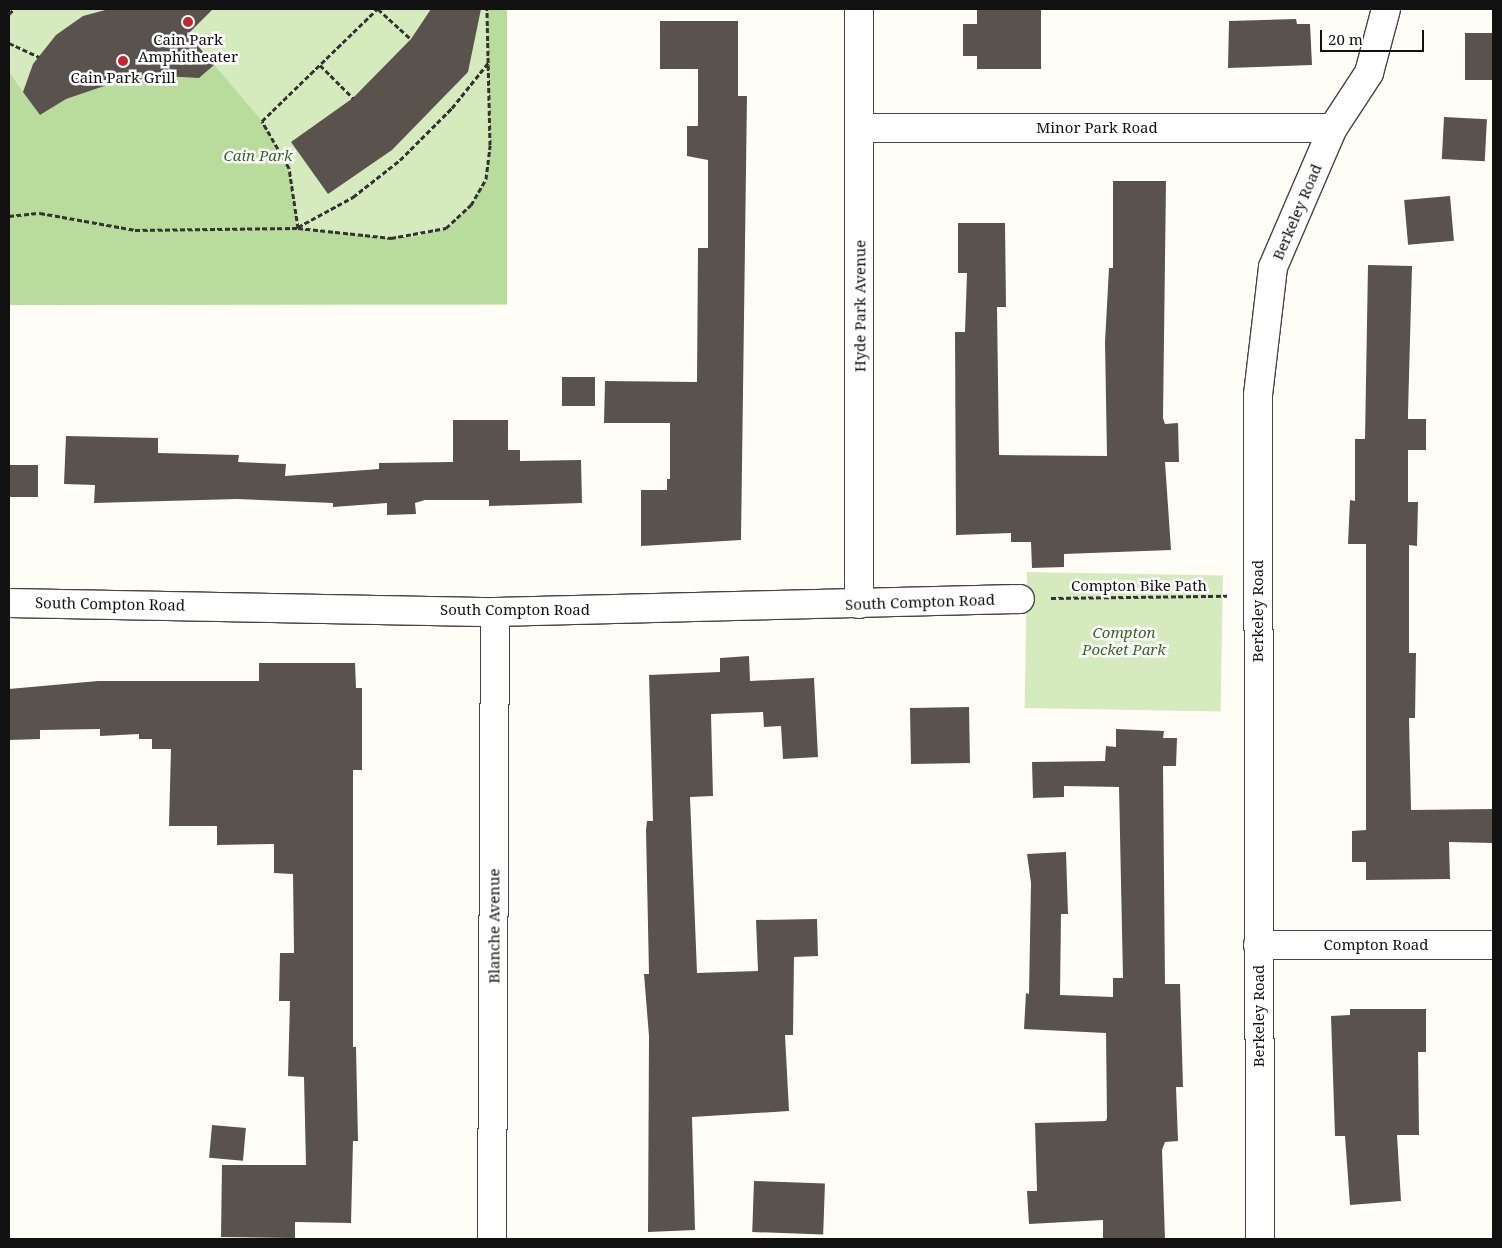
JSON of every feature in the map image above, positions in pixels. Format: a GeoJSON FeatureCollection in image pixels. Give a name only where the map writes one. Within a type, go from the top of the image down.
{"type":"FeatureCollection","features":[{"type":"Feature","properties":{"kind":"street","name":"Hyde Park Avenue"},"geometry":{"type":"LineString","coordinates":[[858,604],[859,9]]}},
{"type":"Feature","properties":{"kind":"street","name":"Berkeley Road"},"geometry":{"type":"LineString","coordinates":[[1260,1239],[1258,395],[1274,267],[1333,128],[1368,73],[1386,9]]}},
{"type":"Feature","properties":{"kind":"street","name":"Minor Park Road"},"geometry":{"type":"LineString","coordinates":[[860,128],[1333,128]]}},
{"type":"Feature","properties":{"kind":"street","name":"South Compton Road"},"geometry":{"type":"LineString","coordinates":[[9,602],[495,612],[1020,599]]}},
{"type":"Feature","properties":{"kind":"street","name":"Blanche Avenue"},"geometry":{"type":"LineString","coordinates":[[492,1239],[495,612]]}},
{"type":"Feature","properties":{"kind":"street","name":"Compton Road"},"geometry":{"type":"LineString","coordinates":[[1258,945],[1493,945]]}},
{"type":"Feature","properties":{"kind":"path"},"geometry":{"type":"LineString","coordinates":[[9,14],[14,9]]}},
{"type":"Feature","properties":{"kind":"path"},"geometry":{"type":"LineString","coordinates":[[298,228],[289,168],[262,121],[377,9],[411,39]]}},
{"type":"Feature","properties":{"kind":"path"},"geometry":{"type":"LineString","coordinates":[[9,216],[40,213],[135,230],[298,228],[391,238],[446,228],[471,205],[486,179],[490,145],[487,9]]}},
{"type":"Feature","properties":{"kind":"path"},"geometry":{"type":"LineString","coordinates":[[9,42],[39,57]]}},
{"type":"Feature","properties":{"kind":"path"},"geometry":{"type":"LineString","coordinates":[[298,228],[352,197],[400,160],[452,108],[488,62]]}},
{"type":"Feature","properties":{"kind":"path"},"geometry":{"type":"LineString","coordinates":[[320,65],[353,98]]}},
{"type":"Feature","properties":{"kind":"path","name":"Compton Bike Path"},"geometry":{"type":"LineString","coordinates":[[1020,599],[1258,596]]}},
{"type":"Feature","properties":{"kind":"green space","name":"Cain Park"},"geometry":{"type":"Polygon","coordinates":[[[9,9],[507,9],[507,305],[9,305],[9,9]]]}},
{"type":"Feature","properties":{"kind":"green space"},"geometry":{"type":"Polygon","coordinates":[[[487,9],[507,9],[507,304],[9,305],[9,72],[40,115],[66,99],[113,83],[163,76],[199,78],[214,65],[262,121],[289,168],[298,228],[391,238],[419,236],[446,228],[471,205],[486,179],[490,145],[487,9]]]}},
{"type":"Feature","properties":{"kind":"green space","name":"Compton Pocket Park"},"geometry":{"type":"Polygon","coordinates":[[[1027,572],[1223,575],[1221,711],[1025,708],[1027,572]]]}},
{"type":"Feature","properties":{"kind":"building","name":"Cain Park Grill"},"geometry":{"type":"Polygon","coordinates":[[[109,9],[213,9],[188,34],[214,65],[199,78],[163,76],[113,83],[66,99],[40,115],[23,92],[33,64],[56,35],[83,16],[109,9]]]}},
{"type":"Feature","properties":{"kind":"building"},"geometry":{"type":"Polygon","coordinates":[[[431,9],[481,9],[468,72],[392,150],[328,194],[291,142],[353,98],[411,39],[431,9]]]}},
{"type":"Feature","properties":{"kind":"building"},"geometry":{"type":"Polygon","coordinates":[[[977,9],[1041,9],[1041,69],[977,69],[977,56],[963,56],[963,24],[977,24],[977,9]]]}},
{"type":"Feature","properties":{"kind":"building"},"geometry":{"type":"Polygon","coordinates":[[[1296,19],[1297,24],[1310,24],[1312,65],[1228,68],[1229,21],[1296,19]]]}},
{"type":"Feature","properties":{"kind":"building"},"geometry":{"type":"Polygon","coordinates":[[[660,21],[738,21],[738,96],[747,96],[741,540],[641,546],[641,490],[667,490],[667,479],[670,479],[670,423],[604,423],[605,381],[697,382],[698,248],[708,248],[708,160],[687,156],[687,126],[698,126],[698,69],[660,69],[660,21]]]}},
{"type":"Feature","properties":{"kind":"building"},"geometry":{"type":"Polygon","coordinates":[[[1465,33],[1493,33],[1493,80],[1465,80],[1465,33]]]}},
{"type":"Feature","properties":{"kind":"building"},"geometry":{"type":"Polygon","coordinates":[[[1444,117],[1487,119],[1485,161],[1442,159],[1444,117]]]}},
{"type":"Feature","properties":{"kind":"building"},"geometry":{"type":"Polygon","coordinates":[[[1113,181],[1166,181],[1163,418],[1165,424],[1178,423],[1179,462],[1165,462],[1171,550],[1064,554],[1064,567],[1032,568],[1031,542],[1011,542],[1011,533],[956,535],[955,332],[965,332],[967,273],[958,273],[958,223],[1005,223],[1006,307],[997,307],[999,455],[1107,456],[1105,342],[1109,268],[1113,268],[1113,181]]]}},
{"type":"Feature","properties":{"kind":"building"},"geometry":{"type":"Polygon","coordinates":[[[1450,196],[1454,241],[1408,245],[1404,200],[1450,196]]]}},
{"type":"Feature","properties":{"kind":"building"},"geometry":{"type":"Polygon","coordinates":[[[1368,265],[1412,266],[1408,419],[1426,419],[1426,450],[1408,450],[1408,502],[1418,502],[1417,546],[1409,545],[1409,653],[1416,653],[1415,718],[1409,718],[1411,810],[1493,809],[1493,843],[1449,842],[1450,879],[1366,880],[1366,862],[1352,862],[1352,831],[1366,830],[1366,544],[1348,544],[1350,500],[1355,501],[1355,439],[1365,439],[1368,265]]]}},
{"type":"Feature","properties":{"kind":"building"},"geometry":{"type":"Polygon","coordinates":[[[562,377],[595,377],[595,406],[562,406],[562,377]]]}},
{"type":"Feature","properties":{"kind":"building"},"geometry":{"type":"Polygon","coordinates":[[[453,420],[508,420],[508,450],[520,450],[520,461],[581,460],[582,503],[489,506],[489,500],[425,500],[415,503],[416,514],[387,515],[387,503],[333,507],[333,503],[237,499],[94,503],[95,485],[64,484],[66,436],[158,438],[158,453],[239,455],[238,462],[286,464],[285,476],[379,469],[379,463],[453,462],[453,420]]]}},
{"type":"Feature","properties":{"kind":"building"},"geometry":{"type":"Polygon","coordinates":[[[9,465],[38,465],[38,497],[9,497],[9,465]]]}},
{"type":"Feature","properties":{"kind":"building"},"geometry":{"type":"Polygon","coordinates":[[[749,656],[750,681],[814,678],[818,757],[783,759],[781,726],[764,727],[763,712],[711,714],[713,796],[690,797],[697,973],[758,971],[756,920],[817,919],[818,956],[794,957],[793,1035],[785,1035],[789,1111],[692,1117],[695,1230],[648,1232],[649,1036],[644,974],[649,974],[646,830],[647,821],[653,821],[649,675],[720,672],[720,658],[749,656]]]}},
{"type":"Feature","properties":{"kind":"building"},"geometry":{"type":"Polygon","coordinates":[[[259,663],[355,663],[356,688],[362,688],[362,770],[353,770],[353,1047],[356,1047],[358,1141],[353,1141],[351,1223],[295,1222],[295,1238],[221,1237],[222,1165],[306,1165],[304,1077],[288,1076],[290,1001],[279,1001],[280,953],[294,953],[293,874],[274,873],[274,844],[217,845],[217,826],[169,826],[171,749],[152,749],[152,739],[139,739],[139,734],[100,736],[100,729],[40,730],[40,739],[9,740],[9,689],[98,681],[259,681],[259,663]]]}},
{"type":"Feature","properties":{"kind":"building"},"geometry":{"type":"Polygon","coordinates":[[[969,707],[970,763],[911,764],[910,708],[969,707]]]}},
{"type":"Feature","properties":{"kind":"building"},"geometry":{"type":"Polygon","coordinates":[[[1116,729],[1164,731],[1163,738],[1177,738],[1176,766],[1163,766],[1165,984],[1180,984],[1183,1087],[1176,1087],[1178,1141],[1165,1142],[1162,1150],[1165,1239],[1103,1239],[1103,1220],[1029,1224],[1027,1191],[1037,1191],[1035,1123],[1106,1121],[1107,1118],[1106,1033],[1024,1029],[1026,993],[1029,994],[1031,883],[1027,854],[1066,852],[1068,914],[1061,914],[1060,995],[1113,997],[1113,978],[1123,978],[1119,787],[1064,786],[1064,797],[1033,798],[1032,762],[1105,761],[1106,746],[1116,747],[1116,729]]]}},
{"type":"Feature","properties":{"kind":"building"},"geometry":{"type":"Polygon","coordinates":[[[1350,1009],[1426,1009],[1426,1052],[1418,1052],[1419,1135],[1397,1135],[1401,1201],[1350,1205],[1345,1136],[1335,1136],[1331,1016],[1350,1015],[1350,1009]]]}},
{"type":"Feature","properties":{"kind":"building"},"geometry":{"type":"Polygon","coordinates":[[[212,1125],[246,1128],[243,1161],[209,1158],[212,1125]]]}},
{"type":"Feature","properties":{"kind":"building"},"geometry":{"type":"Polygon","coordinates":[[[754,1181],[825,1183],[823,1234],[752,1232],[754,1181]]]}},
{"type":"Feature","properties":{"kind":"place","name":"Cain Park Amphitheater"},"geometry":{"type":"Point","coordinates":[188,22]}},
{"type":"Feature","properties":{"kind":"place","name":"Cain Park Grill"},"geometry":{"type":"Point","coordinates":[123,61]}}]}
